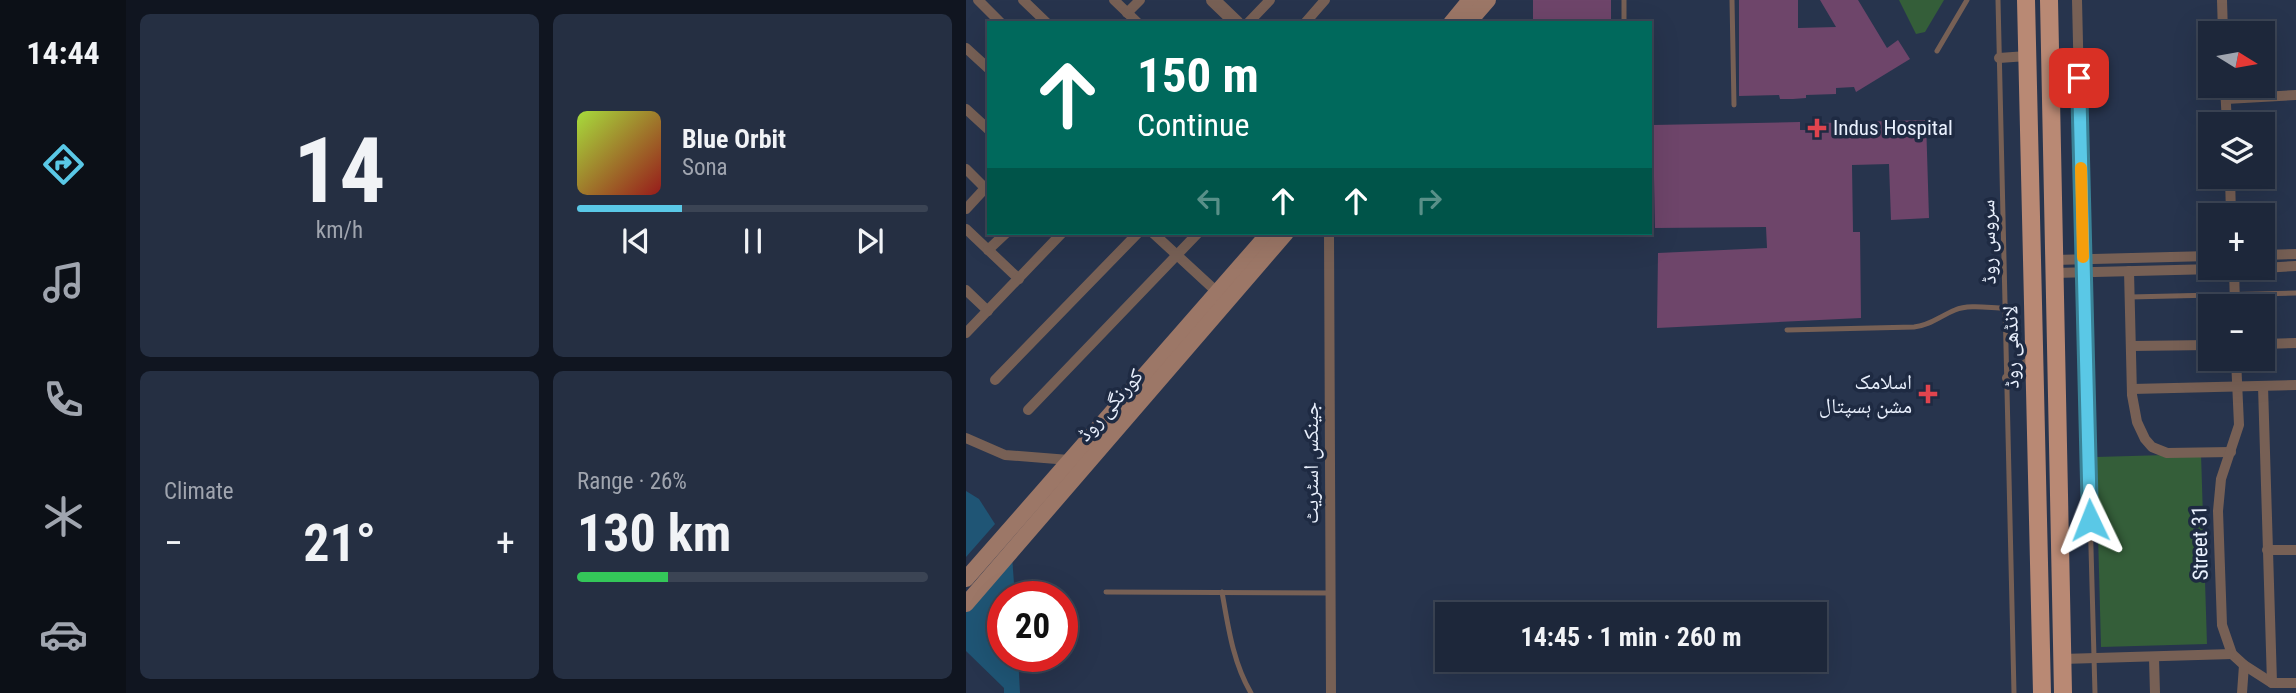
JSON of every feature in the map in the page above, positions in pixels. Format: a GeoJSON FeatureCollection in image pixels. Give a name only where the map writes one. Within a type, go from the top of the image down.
{"type":"FeatureCollection","features":[{"type":"Feature","properties":{"kind":"main road"},"geometry":{"type":"LineString","coordinates":[[1453,21],[1470,0]]}},
{"type":"Feature","properties":{"kind":"main road"},"geometry":{"type":"LineString","coordinates":[[1470,21],[1488,0]]}},
{"type":"Feature","properties":{"kind":"main road","name":"لانڈھی روڈ"},"geometry":{"type":"LineString","coordinates":[[2026,0],[2042,693]]}},
{"type":"Feature","properties":{"kind":"main road"},"geometry":{"type":"LineString","coordinates":[[2049,0],[2063,693]]}},
{"type":"Feature","properties":{"kind":"main road","name":"کورنگی روڈ"},"geometry":{"type":"LineString","coordinates":[[966,579],[1017,533],[1267,235]]}},
{"type":"Feature","properties":{"kind":"main road","name":"کورنگی روڈ"},"geometry":{"type":"LineString","coordinates":[[966,604],[1069,460],[1091,447],[1284,235]]}},
{"type":"Feature","properties":{"kind":"street"},"geometry":{"type":"LineString","coordinates":[[978,0],[999,21]]}},
{"type":"Feature","properties":{"kind":"street"},"geometry":{"type":"LineString","coordinates":[[1023,0],[1044,21]]}},
{"type":"Feature","properties":{"kind":"street"},"geometry":{"type":"LineString","coordinates":[[1114,0],[1136,21]]}},
{"type":"Feature","properties":{"kind":"street"},"geometry":{"type":"LineString","coordinates":[[1128,13],[1140,0]]}},
{"type":"Feature","properties":{"kind":"street"},"geometry":{"type":"LineString","coordinates":[[1213,0],[1235,21]]}},
{"type":"Feature","properties":{"kind":"street"},"geometry":{"type":"LineString","coordinates":[[1250,21],[1270,0]]}},
{"type":"Feature","properties":{"kind":"street"},"geometry":{"type":"LineString","coordinates":[[1307,21],[1325,0]]}},
{"type":"Feature","properties":{"kind":"street"},"geometry":{"type":"LineString","coordinates":[[2077,0],[2083,259]]}},
{"type":"Feature","properties":{"kind":"street"},"geometry":{"type":"LineString","coordinates":[[2222,0],[2223,21]]}},
{"type":"Feature","properties":{"kind":"street"},"geometry":{"type":"LineString","coordinates":[[966,48],[987,67]]}},
{"type":"Feature","properties":{"kind":"street"},"geometry":{"type":"LineString","coordinates":[[1999,58],[2027,56]]}},
{"type":"Feature","properties":{"kind":"street"},"geometry":{"type":"LineString","coordinates":[[2227,112],[2226,99],[2296,95]]}},
{"type":"Feature","properties":{"kind":"street"},"geometry":{"type":"LineString","coordinates":[[966,109],[987,128]]}},
{"type":"Feature","properties":{"kind":"street"},"geometry":{"type":"LineString","coordinates":[[966,169],[987,186],[966,209]]}},
{"type":"Feature","properties":{"kind":"street"},"geometry":{"type":"LineString","coordinates":[[966,229],[1018,279]]}},
{"type":"Feature","properties":{"kind":"street"},"geometry":{"type":"LineString","coordinates":[[988,250],[1004,235]]}},
{"type":"Feature","properties":{"kind":"street"},"geometry":{"type":"LineString","coordinates":[[966,334],[1060,235]]}},
{"type":"Feature","properties":{"kind":"street"},"geometry":{"type":"LineString","coordinates":[[995,380],[1136,235]]}},
{"type":"Feature","properties":{"kind":"street"},"geometry":{"type":"LineString","coordinates":[[1155,235],[1217,292]]}},
{"type":"Feature","properties":{"kind":"street"},"geometry":{"type":"LineString","coordinates":[[1028,410],[1196,235]]}},
{"type":"Feature","properties":{"kind":"street","name":"جینکس اسٹریٹ"},"geometry":{"type":"LineString","coordinates":[[1329,235],[1331,693]]}},
{"type":"Feature","properties":{"kind":"street"},"geometry":{"type":"LineString","coordinates":[[2275,255],[2296,254]]}},
{"type":"Feature","properties":{"kind":"street"},"geometry":{"type":"LineString","coordinates":[[2054,266],[2083,259],[2198,256]]}},
{"type":"Feature","properties":{"kind":"street"},"geometry":{"type":"LineString","coordinates":[[2054,266],[2083,273],[2198,269]]}},
{"type":"Feature","properties":{"kind":"street"},"geometry":{"type":"LineString","coordinates":[[2275,267],[2296,266]]}},
{"type":"Feature","properties":{"kind":"street"},"geometry":{"type":"LineString","coordinates":[[2129,271],[2132,390],[2137,422],[2145,439],[2152,447],[2167,453],[2231,452]]}},
{"type":"Feature","properties":{"kind":"street"},"geometry":{"type":"LineString","coordinates":[[966,290],[988,311]]}},
{"type":"Feature","properties":{"kind":"street"},"geometry":{"type":"LineString","coordinates":[[2275,344],[2296,343]]}},
{"type":"Feature","properties":{"kind":"street"},"geometry":{"type":"LineString","coordinates":[[2131,346],[2198,345]]}},
{"type":"Feature","properties":{"kind":"street"},"geometry":{"type":"LineString","coordinates":[[2007,378],[2034,358]]}},
{"type":"Feature","properties":{"kind":"street","name":"Street 31"},"geometry":{"type":"LineString","coordinates":[[2232,654],[2222,625],[2218,511],[2221,479],[2239,425],[2236,371]]}},
{"type":"Feature","properties":{"kind":"street"},"geometry":{"type":"LineString","coordinates":[[2132,390],[2296,385]]}},
{"type":"Feature","properties":{"kind":"street"},"geometry":{"type":"LineString","coordinates":[[2263,386],[2272,683]]}},
{"type":"Feature","properties":{"kind":"street"},"geometry":{"type":"LineString","coordinates":[[966,438],[1005,455],[1069,460]]}},
{"type":"Feature","properties":{"kind":"street"},"geometry":{"type":"LineString","coordinates":[[2267,550],[2296,550]]}},
{"type":"Feature","properties":{"kind":"street"},"geometry":{"type":"LineString","coordinates":[[2062,659],[2232,654],[2272,683],[2296,683]]}},
{"type":"Feature","properties":{"kind":"street"},"geometry":{"type":"LineString","coordinates":[[2154,658],[2155,693]]}},
{"type":"Feature","properties":{"kind":"street"},"geometry":{"type":"LineString","coordinates":[[2242,693],[2244,665]]}},
{"type":"Feature","properties":{"kind":"lane"},"geometry":{"type":"LineString","coordinates":[[1624,0],[1624,21]]}},
{"type":"Feature","properties":{"kind":"lane"},"geometry":{"type":"LineString","coordinates":[[1732,0],[1734,105]]}},
{"type":"Feature","properties":{"kind":"lane"},"geometry":{"type":"LineString","coordinates":[[1937,51],[1967,0]]}},
{"type":"Feature","properties":{"kind":"lane","name":"سروس روڈ"},"geometry":{"type":"LineString","coordinates":[[1998,0],[2014,693]]}},
{"type":"Feature","properties":{"kind":"lane"},"geometry":{"type":"LineString","coordinates":[[2083,259],[2095,693]]}},
{"type":"Feature","properties":{"kind":"lane"},"geometry":{"type":"LineString","coordinates":[[2275,296],[2296,293]]}},
{"type":"Feature","properties":{"kind":"lane"},"geometry":{"type":"LineString","coordinates":[[2130,297],[2198,300]]}},
{"type":"Feature","properties":{"kind":"lane"},"geometry":{"type":"LineString","coordinates":[[1787,330],[1914,327],[1933,323],[1964,307],[2005,308]]}},
{"type":"Feature","properties":{"kind":"lane"},"geometry":{"type":"LineString","coordinates":[[1106,592],[1331,593]]}},
{"type":"Feature","properties":{"kind":"lane"},"geometry":{"type":"LineString","coordinates":[[1222,592],[1230,638],[1244,681],[1251,693]]}},
{"type":"Feature","properties":{"kind":"green space"},"geometry":{"type":"Polygon","coordinates":[[[1899,0],[1944,0],[1925,32],[1916,34],[1899,0]]]}},
{"type":"Feature","properties":{"kind":"green space"},"geometry":{"type":"Polygon","coordinates":[[[2201,454],[2207,644],[2101,647],[2096,457],[2201,454]]]}},
{"type":"Feature","properties":{"kind":"water"},"geometry":{"type":"Polygon","coordinates":[[[966,491],[979,499],[995,524],[966,557],[966,491]]]}},
{"type":"Feature","properties":{"kind":"water"},"geometry":{"type":"Polygon","coordinates":[[[1012,556],[1014,581],[990,581],[1012,556]]]}},
{"type":"Feature","properties":{"kind":"water"},"geometry":{"type":"Polygon","coordinates":[[[987,584],[987,671],[966,651],[966,608],[987,584]]]}},
{"type":"Feature","properties":{"kind":"water"},"geometry":{"type":"Polygon","coordinates":[[[988,672],[1019,672],[1020,693],[1004,693],[1004,688],[988,672]]]}},
{"type":"Feature","properties":{"kind":"building"},"geometry":{"type":"Polygon","coordinates":[[[1533,0],[1611,0],[1611,21],[1533,19],[1533,0]]]}},
{"type":"Feature","properties":{"kind":"building"},"geometry":{"type":"Polygon","coordinates":[[[1739,0],[1798,0],[1798,28],[1836,27],[1820,0],[1858,0],[1887,48],[1898,40],[1910,59],[1856,92],[1854,87],[1836,88],[1836,94],[1806,95],[1806,98],[1780,99],[1779,95],[1739,96],[1739,0]]]}},
{"type":"Feature","properties":{"kind":"building"},"geometry":{"type":"Polygon","coordinates":[[[1926,120],[1929,218],[1891,220],[1889,164],[1852,165],[1853,232],[1860,232],[1861,318],[1657,328],[1658,253],[1767,248],[1766,227],[1655,228],[1653,125],[1800,122],[1800,130],[1823,130],[1823,123],[1926,120]]]}},
{"type":"Feature","properties":{"kind":"slow traffic"},"geometry":{"type":"LineString","coordinates":[[2081,168],[2083,257]]}},
{"type":"Feature","properties":{"kind":"place","name":"Indus Hospital"},"geometry":{"type":"Point","coordinates":[1817,128]}},
{"type":"Feature","properties":{"kind":"place","name":"اسلامک مشن ہسپتال"},"geometry":{"type":"Point","coordinates":[1928,394]}},
{"type":"Feature","properties":{"kind":"route"},"geometry":{"type":"LineString","coordinates":[[2079,78],[2090,520]]}}]}
